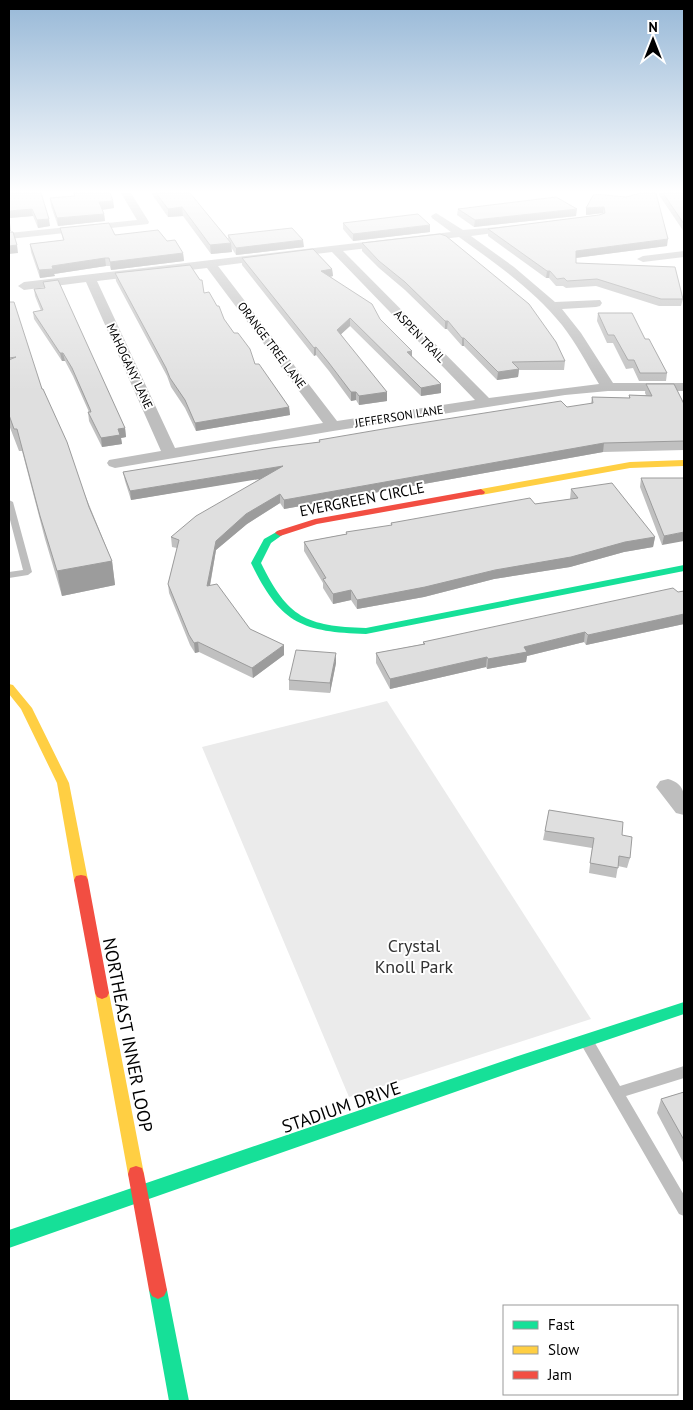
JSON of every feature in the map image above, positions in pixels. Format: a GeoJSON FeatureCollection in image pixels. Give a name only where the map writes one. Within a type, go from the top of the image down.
{"type":"FeatureCollection","features":[{"type":"Feature","properties":{"kind":"street"},"geometry":{"type":"LineString","coordinates":[[24,286],[253,259]]}},
{"type":"Feature","properties":{"kind":"street","name":"ASPEN TRAIL"},"geometry":{"type":"LineString","coordinates":[[345,259],[485,402]]}},
{"type":"Feature","properties":{"kind":"street"},"geometry":{"type":"LineString","coordinates":[[492,259],[553,306],[582,346],[608,387]]}},
{"type":"Feature","properties":{"kind":"street","name":"ORANGE TREE LANE"},"geometry":{"type":"LineString","coordinates":[[210,264],[333,426]]}},
{"type":"Feature","properties":{"kind":"street","name":"MAHOGANY LANE"},"geometry":{"type":"LineString","coordinates":[[90,278],[170,454]]}},
{"type":"Feature","properties":{"kind":"street"},"geometry":{"type":"LineString","coordinates":[[553,306],[596,303]]}},
{"type":"Feature","properties":{"kind":"street","name":"JEFFERSON LANE"},"geometry":{"type":"LineString","coordinates":[[115,463],[333,426],[565,391],[608,387],[684,387]]}},
{"type":"Feature","properties":{"kind":"street","name":"EVERGREEN CIRCLE"},"geometry":{"type":"LineString","coordinates":[[684,463],[630,466],[315,522],[286,530],[268,541],[256,563],[263,582],[282,610],[296,620],[315,627],[338,631],[366,632],[684,568]]}},
{"type":"Feature","properties":{"kind":"street","name":"NORTHEAST INNER LOOP"},"geometry":{"type":"LineString","coordinates":[[9,687],[26,708],[62,783],[179,1401]]}},
{"type":"Feature","properties":{"kind":"street"},"geometry":{"type":"LineString","coordinates":[[668,786],[684,807]]}},
{"type":"Feature","properties":{"kind":"street","name":"STADIUM DRIVE"},"geometry":{"type":"LineString","coordinates":[[9,1240],[141,1196],[586,1039],[684,1008]]}},
{"type":"Feature","properties":{"kind":"lane"},"geometry":{"type":"LineString","coordinates":[[9,502],[28,572],[9,575]]}},
{"type":"Feature","properties":{"kind":"lane"},"geometry":{"type":"LineString","coordinates":[[586,1039],[684,1209]]}},
{"type":"Feature","properties":{"kind":"lane"},"geometry":{"type":"LineString","coordinates":[[617,1093],[684,1072]]}},
{"type":"Feature","properties":{"kind":"green space","name":"Crystal Knoll Park"},"geometry":{"type":"Polygon","coordinates":[[[387,701],[591,1019],[349,1097],[202,747],[387,701]]]}},
{"type":"Feature","properties":{"kind":"building"},"geometry":{"type":"Polygon","coordinates":[[[35,259],[100,259],[52,266],[53,269],[39,270],[35,259]]]}},
{"type":"Feature","properties":{"kind":"building"},"geometry":{"type":"Polygon","coordinates":[[[109,259],[136,259],[110,262],[109,259]]]}},
{"type":"Feature","properties":{"kind":"building"},"geometry":{"type":"Polygon","coordinates":[[[243,259],[322,259],[332,269],[321,271],[372,304],[380,319],[412,351],[407,352],[441,384],[421,388],[350,318],[337,330],[387,392],[359,396],[356,392],[351,392],[316,347],[314,348],[243,259]]]}},
{"type":"Feature","properties":{"kind":"building"},"geometry":{"type":"Polygon","coordinates":[[[377,259],[474,259],[529,304],[556,342],[565,361],[512,362],[519,369],[498,372],[462,338],[448,321],[445,321],[405,282],[377,259]]]}},
{"type":"Feature","properties":{"kind":"building"},"geometry":{"type":"Polygon","coordinates":[[[530,259],[576,259],[576,263],[675,267],[683,299],[661,299],[597,279],[567,281],[564,278],[557,279],[550,271],[547,271],[530,259]]]}},
{"type":"Feature","properties":{"kind":"building"},"geometry":{"type":"Polygon","coordinates":[[[190,265],[200,280],[202,280],[204,293],[209,292],[234,333],[238,333],[250,349],[255,364],[259,364],[289,407],[195,423],[185,400],[170,378],[115,273],[190,265]]]}},
{"type":"Feature","properties":{"kind":"building"},"geometry":{"type":"Polygon","coordinates":[[[58,280],[125,428],[118,429],[120,435],[101,438],[88,412],[91,412],[72,368],[33,312],[43,310],[34,289],[45,288],[43,282],[58,280]]]}},
{"type":"Feature","properties":{"kind":"building"},"geometry":{"type":"Polygon","coordinates":[[[9,302],[14,302],[42,389],[67,442],[89,507],[112,561],[57,571],[17,429],[14,429],[9,415],[9,360],[16,357],[9,358],[9,302]]]}},
{"type":"Feature","properties":{"kind":"building"},"geometry":{"type":"Polygon","coordinates":[[[598,313],[632,313],[645,339],[649,339],[667,373],[640,373],[634,360],[628,360],[614,335],[608,335],[598,313]]]}},
{"type":"Feature","properties":{"kind":"building"},"geometry":{"type":"Polygon","coordinates":[[[646,384],[674,384],[684,404],[684,441],[604,443],[284,500],[280,494],[246,514],[216,541],[207,586],[217,584],[250,629],[284,645],[252,668],[198,642],[194,643],[189,635],[168,584],[179,540],[171,537],[196,516],[283,466],[130,491],[123,472],[320,442],[319,440],[561,401],[567,407],[593,403],[592,397],[630,398],[629,395],[652,396],[646,384]]]}},
{"type":"Feature","properties":{"kind":"building"},"geometry":{"type":"Polygon","coordinates":[[[641,478],[684,478],[684,532],[664,536],[641,478]]]}},
{"type":"Feature","properties":{"kind":"building"},"geometry":{"type":"Polygon","coordinates":[[[612,483],[655,537],[625,542],[571,557],[495,570],[425,587],[357,600],[351,590],[333,594],[323,579],[326,578],[304,542],[347,534],[346,532],[392,525],[391,523],[530,498],[535,504],[578,498],[571,489],[612,483]]]}},
{"type":"Feature","properties":{"kind":"building"},"geometry":{"type":"Polygon","coordinates":[[[673,588],[678,592],[684,591],[684,614],[588,635],[585,632],[524,647],[527,652],[488,659],[487,657],[390,679],[376,653],[425,644],[423,642],[673,588]]]}},
{"type":"Feature","properties":{"kind":"building"},"geometry":{"type":"Polygon","coordinates":[[[296,650],[336,653],[330,683],[289,680],[296,650]]]}},
{"type":"Feature","properties":{"kind":"building"},"geometry":{"type":"Polygon","coordinates":[[[549,810],[623,822],[622,835],[632,837],[630,858],[619,856],[618,868],[590,863],[594,838],[545,831],[549,810]]]}},
{"type":"Feature","properties":{"kind":"building"},"geometry":{"type":"Polygon","coordinates":[[[684,1092],[684,1140],[661,1099],[684,1092]]]}},
{"type":"Feature","properties":{"kind":"traffic: fast"},"geometry":{"type":"LineString","coordinates":[[280,533],[267,541],[256,563],[275,598],[297,619],[311,625],[345,630],[366,631],[684,568]]}},
{"type":"Feature","properties":{"kind":"traffic: fast"},"geometry":{"type":"LineString","coordinates":[[9,1239],[515,1064],[684,1008]]}},
{"type":"Feature","properties":{"kind":"traffic: fast"},"geometry":{"type":"LineString","coordinates":[[158,1290],[179,1401]]}},
{"type":"Feature","properties":{"kind":"traffic: slow"},"geometry":{"type":"LineString","coordinates":[[481,492],[630,465],[684,463]]}},
{"type":"Feature","properties":{"kind":"traffic: slow"},"geometry":{"type":"LineString","coordinates":[[9,687],[26,708],[63,783],[81,880]]}},
{"type":"Feature","properties":{"kind":"traffic: slow"},"geometry":{"type":"LineString","coordinates":[[102,993],[136,1174]]}},
{"type":"Feature","properties":{"kind":"traffic: jam"},"geometry":{"type":"LineString","coordinates":[[280,533],[315,522],[481,492]]}},
{"type":"Feature","properties":{"kind":"traffic: jam"},"geometry":{"type":"LineString","coordinates":[[81,880],[102,993]]}},
{"type":"Feature","properties":{"kind":"traffic: jam"},"geometry":{"type":"LineString","coordinates":[[136,1174],[158,1290]]}}]}
